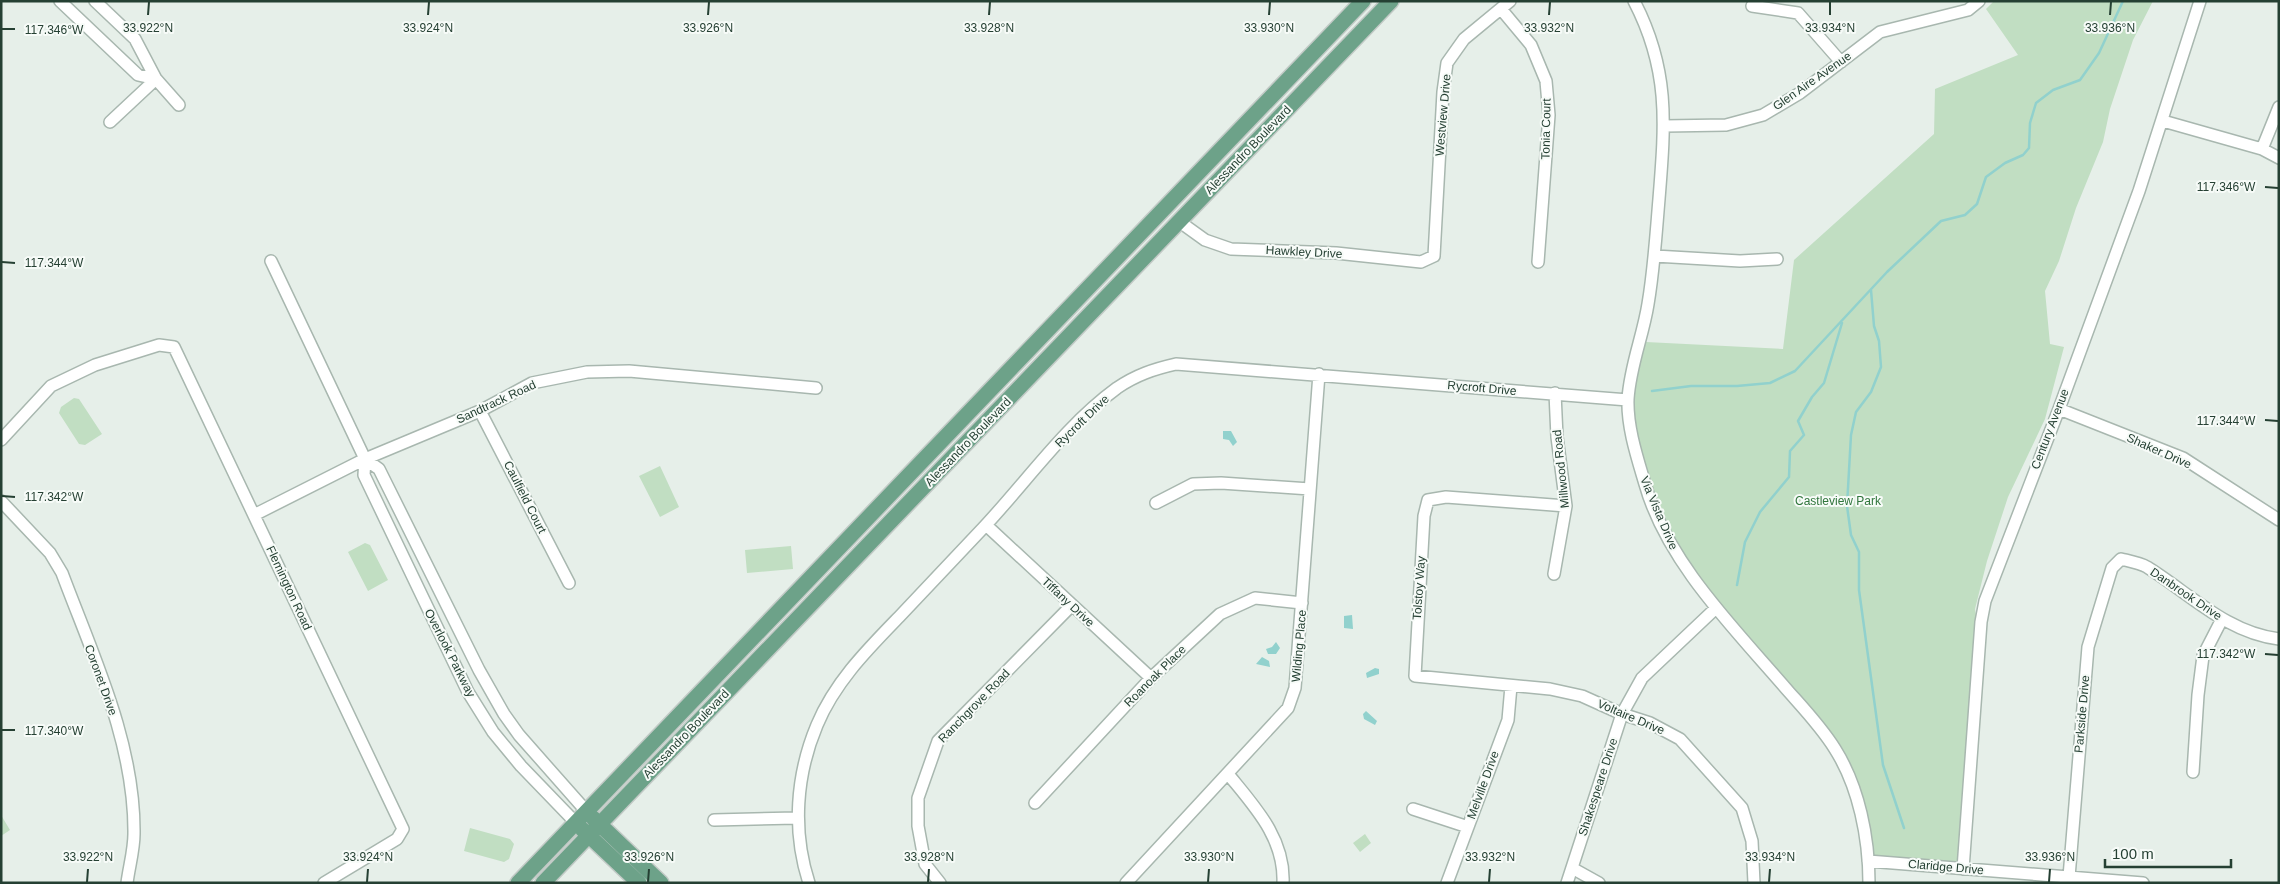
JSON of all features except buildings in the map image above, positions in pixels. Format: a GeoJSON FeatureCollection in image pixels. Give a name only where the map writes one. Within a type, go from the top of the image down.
{"type":"FeatureCollection","features":[{"type":"Feature","properties":{"kind":"main road","name":"Alessandro Boulevard"},"geometry":{"type":"LineString","coordinates":[[518,883],[1363,1]]}},
{"type":"Feature","properties":{"kind":"main road","name":"Alessandro Boulevard"},"geometry":{"type":"LineString","coordinates":[[543,883],[1391,1]]}},
{"type":"Feature","properties":{"kind":"main road"},"geometry":{"type":"LineString","coordinates":[[587,812],[661,883]]}},
{"type":"Feature","properties":{"kind":"main road"},"geometry":{"type":"LineString","coordinates":[[576,823],[639,883]]}},
{"type":"Feature","properties":{"kind":"street"},"geometry":{"type":"LineString","coordinates":[[60,1],[138,75],[156,79]]}},
{"type":"Feature","properties":{"kind":"street"},"geometry":{"type":"LineString","coordinates":[[95,1],[135,39],[156,79],[179,105]]}},
{"type":"Feature","properties":{"kind":"street","name":"Westview Drive"},"geometry":{"type":"LineString","coordinates":[[1434,256],[1443,92],[1448,63],[1464,40],[1510,1]]}},
{"type":"Feature","properties":{"kind":"street","name":"Via Vista Drive"},"geometry":{"type":"LineString","coordinates":[[1634,1],[1644,20],[1660,71],[1665,126],[1655,256],[1648,306],[1628,400],[1634,442],[1646,488],[1683,565],[1716,608],[1812,719],[1835,750],[1854,789],[1864,826],[1868,861],[1868,883]]}},
{"type":"Feature","properties":{"kind":"street","name":"Glen Aire Avenue"},"geometry":{"type":"LineString","coordinates":[[1665,126],[1726,125],[1763,116],[1800,93],[1880,32],[1968,10],[1979,1]]}},
{"type":"Feature","properties":{"kind":"street","name":"Century Avenue"},"geometry":{"type":"LineString","coordinates":[[1963,869],[1985,601],[2059,409],[2163,122],[2200,1]]}},
{"type":"Feature","properties":{"kind":"street"},"geometry":{"type":"LineString","coordinates":[[1752,6],[1798,13],[1841,62]]}},
{"type":"Feature","properties":{"kind":"street","name":"Tonia Court"},"geometry":{"type":"LineString","coordinates":[[1501,9],[1531,45],[1546,81],[1549,115],[1538,262]]}},
{"type":"Feature","properties":{"kind":"street"},"geometry":{"type":"LineString","coordinates":[[110,122],[156,79]]}},
{"type":"Feature","properties":{"kind":"street"},"geometry":{"type":"LineString","coordinates":[[2262,150],[2279,107]]}},
{"type":"Feature","properties":{"kind":"street"},"geometry":{"type":"LineString","coordinates":[[2163,122],[2262,150],[2279,158]]}},
{"type":"Feature","properties":{"kind":"street","name":"Hawkley Drive"},"geometry":{"type":"LineString","coordinates":[[1180,222],[1205,240],[1231,249],[1336,253],[1421,262],[1434,256]]}},
{"type":"Feature","properties":{"kind":"street"},"geometry":{"type":"LineString","coordinates":[[1655,256],[1740,261],[1777,259]]}},
{"type":"Feature","properties":{"kind":"street","name":"Overlook Parkway"},"geometry":{"type":"LineString","coordinates":[[271,261],[365,460],[364,475],[468,692],[507,749],[576,823]]}},
{"type":"Feature","properties":{"kind":"street","name":"Flemington Road"},"geometry":{"type":"LineString","coordinates":[[1,440],[51,386],[95,365],[159,345],[174,347],[403,829],[397,839],[324,883]]}},
{"type":"Feature","properties":{"kind":"street","name":"Rycroft Drive"},"geometry":{"type":"LineString","coordinates":[[809,883],[804,868],[796,818],[808,750],[817,724],[838,684],[986,525],[1057,444],[1092,409],[1118,388],[1145,372],[1176,364],[1628,400]]}},
{"type":"Feature","properties":{"kind":"street","name":"Sandtrack Road"},"geometry":{"type":"LineString","coordinates":[[254,515],[365,460],[480,411],[532,383],[587,372],[629,371],[816,388]]}},
{"type":"Feature","properties":{"kind":"street","name":"Wilding Place"},"geometry":{"type":"LineString","coordinates":[[1126,883],[1288,708],[1295,688],[1320,374]]}},
{"type":"Feature","properties":{"kind":"street","name":"Millwood Road"},"geometry":{"type":"LineString","coordinates":[[1554,574],[1566,506],[1557,437],[1555,394]]}},
{"type":"Feature","properties":{"kind":"street","name":"Shaker Drive"},"geometry":{"type":"LineString","coordinates":[[2059,409],[2182,458],[2279,520]]}},
{"type":"Feature","properties":{"kind":"street","name":"Caulfield Court"},"geometry":{"type":"LineString","coordinates":[[480,411],[570,584]]}},
{"type":"Feature","properties":{"kind":"street","name":"Overlook Parkway"},"geometry":{"type":"LineString","coordinates":[[365,460],[380,469],[479,670],[504,714],[518,735],[587,812]]}},
{"type":"Feature","properties":{"kind":"street"},"geometry":{"type":"LineString","coordinates":[[1156,503],[1193,484],[1220,483],[1310,489]]}},
{"type":"Feature","properties":{"kind":"street","name":"Tolstoy Way"},"geometry":{"type":"LineString","coordinates":[[1415,676],[1424,516],[1428,500],[1446,497],[1566,506]]}},
{"type":"Feature","properties":{"kind":"street","name":"Coronet Drive"},"geometry":{"type":"LineString","coordinates":[[1,501],[50,553],[62,573],[118,728],[129,780],[134,834],[126,883]]}},
{"type":"Feature","properties":{"kind":"street","name":"Tiffany Drive"},"geometry":{"type":"LineString","coordinates":[[986,525],[1150,678]]}},
{"type":"Feature","properties":{"kind":"street","name":"Danbrook Drive"},"geometry":{"type":"LineString","coordinates":[[2121,559],[2145,566],[2192,601],[2222,619],[2246,630],[2279,639]]}},
{"type":"Feature","properties":{"kind":"street","name":"Parkside Drive"},"geometry":{"type":"LineString","coordinates":[[2069,877],[2088,646],[2112,568],[2121,559]]}},
{"type":"Feature","properties":{"kind":"street","name":"Roanoak Place"},"geometry":{"type":"LineString","coordinates":[[1035,803],[1150,678],[1220,614],[1255,598],[1302,603]]}},
{"type":"Feature","properties":{"kind":"street","name":"Ranchgrove Road"},"geometry":{"type":"LineString","coordinates":[[940,883],[925,864],[918,826],[918,798],[938,741],[1072,605]]}},
{"type":"Feature","properties":{"kind":"street","name":"Shakespeare Drive"},"geometry":{"type":"LineString","coordinates":[[1567,883],[1622,714],[1642,678],[1716,608]]}},
{"type":"Feature","properties":{"kind":"street"},"geometry":{"type":"LineString","coordinates":[[2193,772],[2198,695],[2203,656],[2222,619]]}},
{"type":"Feature","properties":{"kind":"street","name":"Voltaire Drive"},"geometry":{"type":"LineString","coordinates":[[1415,676],[1550,689],[1582,696],[1622,714],[1650,723],[1680,739],[1742,808],[1752,841],[1754,883]]}},
{"type":"Feature","properties":{"kind":"street","name":"Melville Drive"},"geometry":{"type":"LineString","coordinates":[[1446,883],[1508,720],[1511,686]]}},
{"type":"Feature","properties":{"kind":"street"},"geometry":{"type":"LineString","coordinates":[[1228,774],[1265,819],[1278,848],[1283,883]]}},
{"type":"Feature","properties":{"kind":"street"},"geometry":{"type":"LineString","coordinates":[[1413,809],[1468,827]]}},
{"type":"Feature","properties":{"kind":"street"},"geometry":{"type":"LineString","coordinates":[[714,820],[796,818]]}},
{"type":"Feature","properties":{"kind":"street","name":"Claridge Drive"},"geometry":{"type":"LineString","coordinates":[[1868,861],[2143,883]]}},
{"type":"Feature","properties":{"kind":"street"},"geometry":{"type":"LineString","coordinates":[[1572,868],[1599,883]]}},
{"type":"Feature","properties":{"kind":"green space","name":"Castleview Park"},"geometry":{"type":"Polygon","coordinates":[[[1994,1],[2153,1],[2133,40],[2110,109],[2103,142],[2076,208],[2059,261],[2045,291],[2050,344],[2064,347],[2045,419],[2008,497],[1987,561],[1975,609],[1981,647],[1965,872],[1869,867],[1843,764],[1694,580],[1638,468],[1633,402],[1636,373],[1646,342],[1783,349],[1794,260],[1934,134],[1935,89],[2018,55],[1986,9],[1994,1]]]}},
{"type":"Feature","properties":{"kind":"green space"},"geometry":{"type":"Polygon","coordinates":[[[74,398],[79,399],[102,434],[85,445],[79,444],[59,413],[61,407],[74,398]]]}},
{"type":"Feature","properties":{"kind":"green space"},"geometry":{"type":"Polygon","coordinates":[[[660,466],[679,507],[660,517],[639,476],[660,466]]]}},
{"type":"Feature","properties":{"kind":"green space"},"geometry":{"type":"Polygon","coordinates":[[[365,543],[370,545],[388,580],[368,591],[348,552],[365,543]]]}},
{"type":"Feature","properties":{"kind":"green space"},"geometry":{"type":"Polygon","coordinates":[[[791,546],[793,569],[747,573],[745,550],[791,546]]]}},
{"type":"Feature","properties":{"kind":"green space"},"geometry":{"type":"Polygon","coordinates":[[[1,815],[10,830],[1,836],[1,815]]]}},
{"type":"Feature","properties":{"kind":"green space"},"geometry":{"type":"Polygon","coordinates":[[[470,828],[510,839],[514,844],[509,859],[504,862],[464,851],[470,828]]]}},
{"type":"Feature","properties":{"kind":"green space"},"geometry":{"type":"Polygon","coordinates":[[[1365,834],[1371,843],[1360,852],[1353,843],[1365,834]]]}},
{"type":"Feature","properties":{"kind":"water"},"geometry":{"type":"Polygon","coordinates":[[[1223,431],[1231,431],[1237,442],[1233,446],[1229,440],[1223,439],[1223,431]]]}},
{"type":"Feature","properties":{"kind":"water"},"geometry":{"type":"Polygon","coordinates":[[[1352,615],[1353,629],[1344,628],[1344,616],[1352,615]]]}},
{"type":"Feature","properties":{"kind":"water"},"geometry":{"type":"Polygon","coordinates":[[[1276,642],[1280,648],[1276,654],[1268,654],[1266,649],[1272,647],[1276,642]]]}},
{"type":"Feature","properties":{"kind":"water"},"geometry":{"type":"Polygon","coordinates":[[[1262,657],[1269,661],[1270,667],[1256,664],[1262,657]]]}},
{"type":"Feature","properties":{"kind":"water"},"geometry":{"type":"Polygon","coordinates":[[[1375,668],[1379,669],[1379,674],[1367,678],[1366,673],[1375,668]]]}},
{"type":"Feature","properties":{"kind":"water"},"geometry":{"type":"Polygon","coordinates":[[[1366,711],[1377,721],[1375,725],[1364,719],[1363,714],[1366,711]]]}},
{"type":"Feature","properties":{"kind":"waterway"},"geometry":{"type":"LineString","coordinates":[[1652,391],[1691,386],[1737,386],[1770,383],[1795,371],[1887,272],[1941,221],[1965,215],[1977,204],[1986,177],[2005,163],[2023,155],[2029,148],[2030,123],[2036,103],[2053,90],[2080,80],[2099,53],[2123,1]]}},
{"type":"Feature","properties":{"kind":"waterway"},"geometry":{"type":"LineString","coordinates":[[1871,290],[1874,326],[1879,341],[1881,367],[1871,392],[1856,412],[1851,435],[1847,506],[1851,535],[1859,552],[1859,590],[1883,765],[1904,828]]}},
{"type":"Feature","properties":{"kind":"waterway"},"geometry":{"type":"LineString","coordinates":[[1737,585],[1745,542],[1760,512],[1789,477],[1790,451],[1804,435],[1798,421],[1812,397],[1824,383],[1842,323]]}}]}
